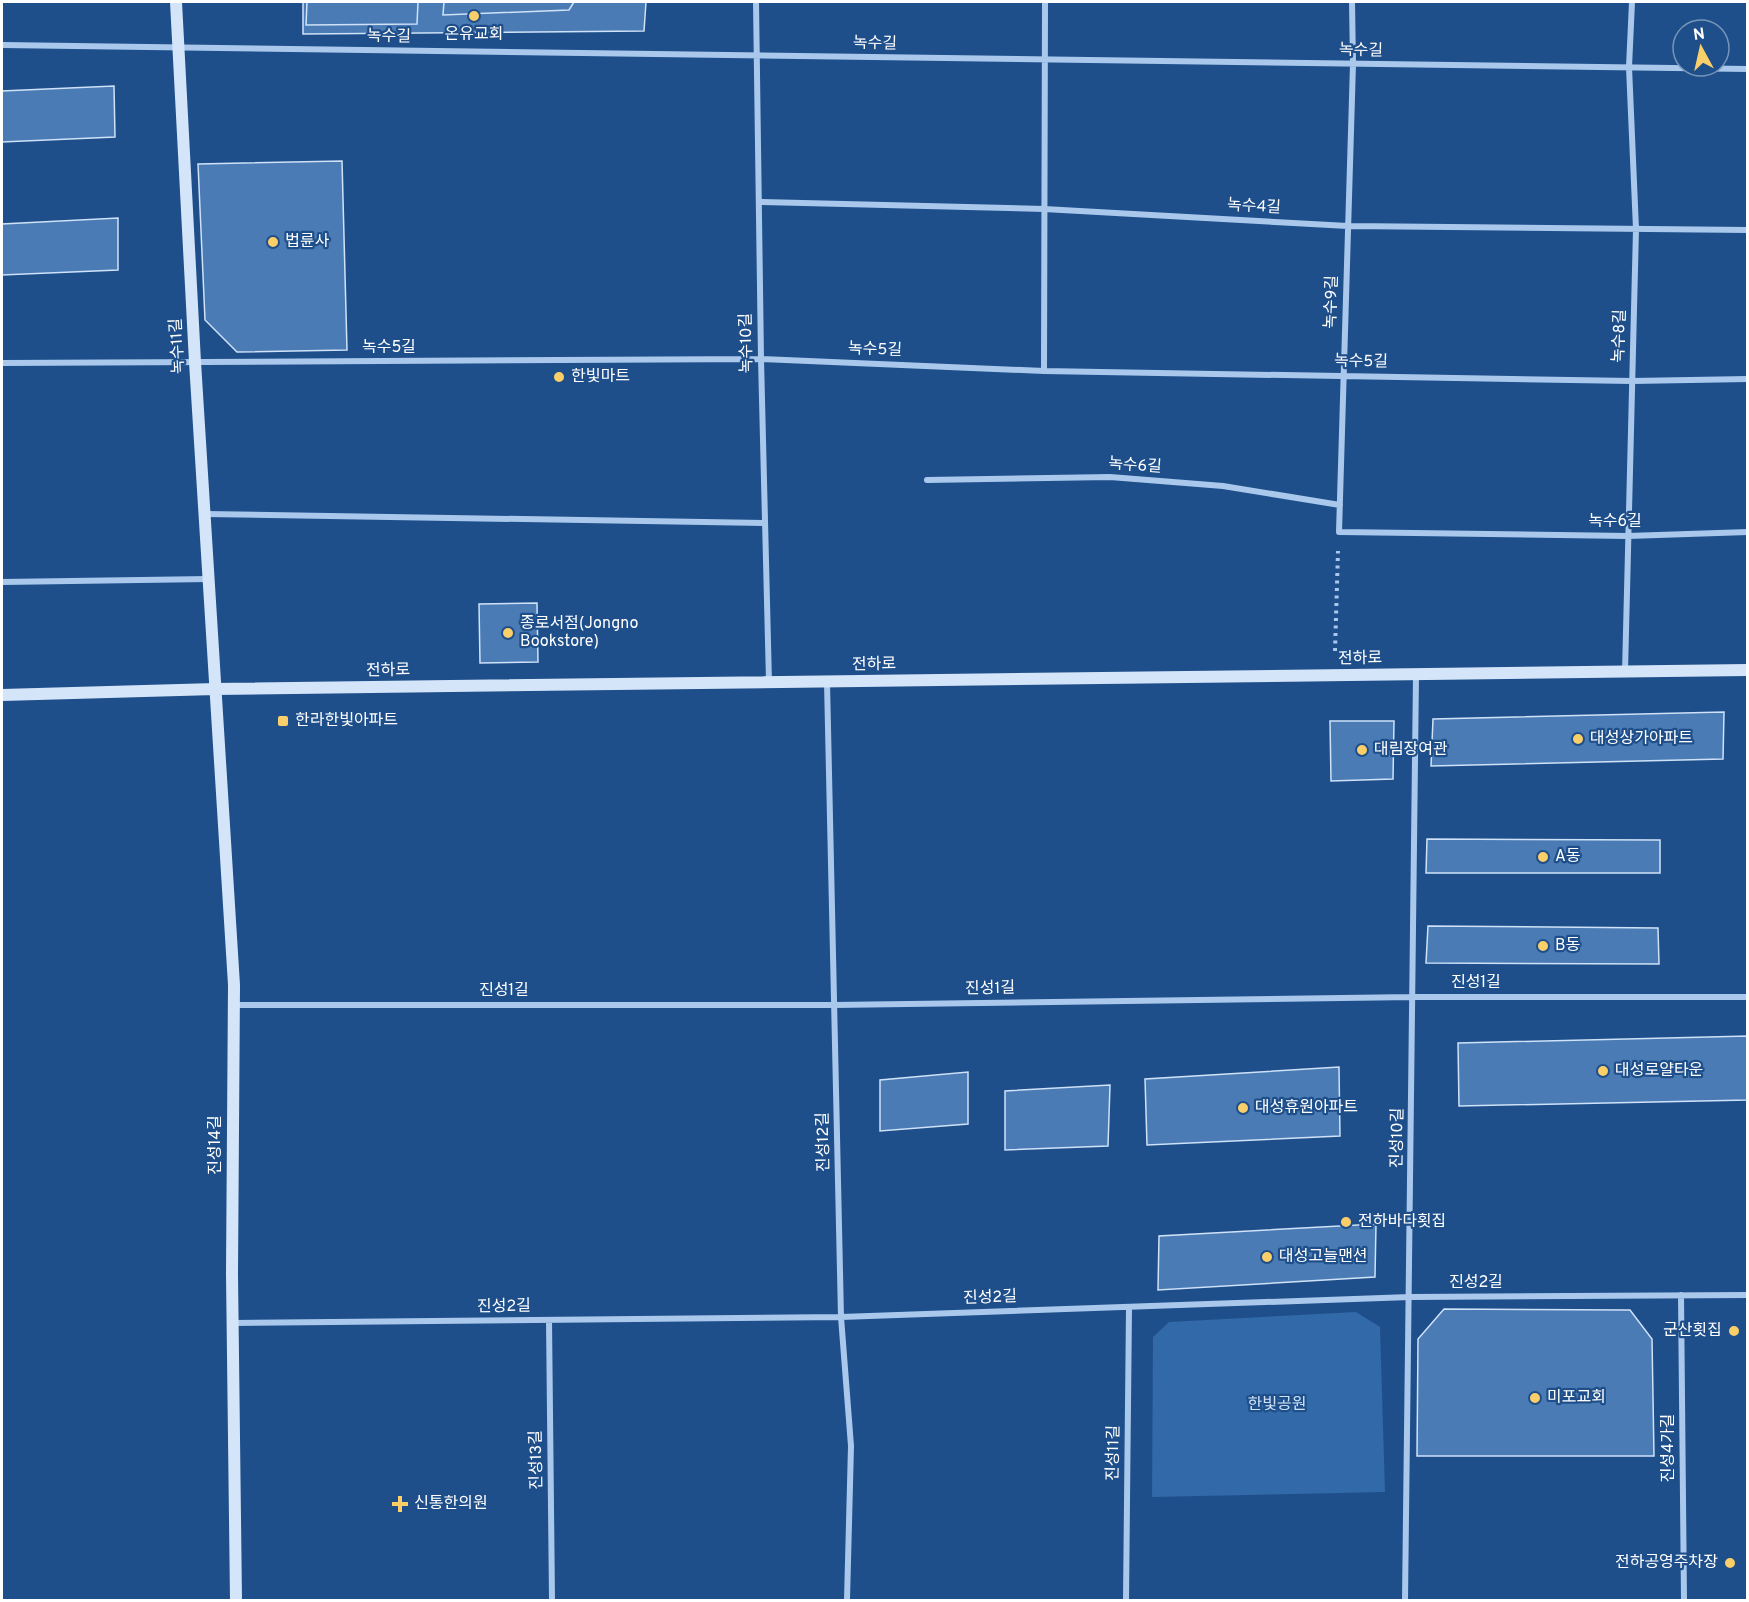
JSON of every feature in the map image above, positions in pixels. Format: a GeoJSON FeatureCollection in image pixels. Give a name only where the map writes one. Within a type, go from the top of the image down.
{"type":"FeatureCollection","features":[{"type":"Feature","properties":{"kind":"street","name":"녹수11길"},"geometry":{"type":"LineString","coordinates":[[176,2],[215,689]]}},
{"type":"Feature","properties":{"kind":"street","name":"녹수10길"},"geometry":{"type":"LineString","coordinates":[[756,2],[761,359],[769,683]]}},
{"type":"Feature","properties":{"kind":"street"},"geometry":{"type":"LineString","coordinates":[[1044,371],[1045,2]]}},
{"type":"Feature","properties":{"kind":"street","name":"녹수9길"},"geometry":{"type":"LineString","coordinates":[[1339,532],[1353,64],[1352,2]]}},
{"type":"Feature","properties":{"kind":"street","name":"녹수8길"},"geometry":{"type":"LineString","coordinates":[[1625,672],[1636,229],[1629,67],[1632,2]]}},
{"type":"Feature","properties":{"kind":"street","name":"녹수길"},"geometry":{"type":"LineString","coordinates":[[2,45],[1748,69]]}},
{"type":"Feature","properties":{"kind":"street","name":"녹수4길"},"geometry":{"type":"LineString","coordinates":[[759,202],[1044,209],[1348,226],[1748,230]]}},
{"type":"Feature","properties":{"kind":"street","name":"녹수5길"},"geometry":{"type":"LineString","coordinates":[[2,363],[761,359],[1044,371],[1632,381],[1748,379]]}},
{"type":"Feature","properties":{"kind":"street","name":"녹수6길"},"geometry":{"type":"LineString","coordinates":[[927,480],[1110,477],[1223,486],[1340,505]]}},
{"type":"Feature","properties":{"kind":"street"},"geometry":{"type":"LineString","coordinates":[[205,514],[765,523]]}},
{"type":"Feature","properties":{"kind":"street","name":"녹수6길"},"geometry":{"type":"LineString","coordinates":[[1339,532],[1628,537],[1748,532]]}},
{"type":"Feature","properties":{"kind":"street"},"geometry":{"type":"LineString","coordinates":[[2,582],[208,579]]}},
{"type":"Feature","properties":{"kind":"street","name":"전하로"},"geometry":{"type":"LineString","coordinates":[[2,695],[215,689],[1748,670]]}},
{"type":"Feature","properties":{"kind":"street","name":"진성10길"},"geometry":{"type":"LineString","coordinates":[[1405,1600],[1416,675]]}},
{"type":"Feature","properties":{"kind":"street","name":"진성12길"},"geometry":{"type":"LineString","coordinates":[[827,682],[841,1317],[851,1446],[847,1600]]}},
{"type":"Feature","properties":{"kind":"street","name":"진성14길"},"geometry":{"type":"LineString","coordinates":[[215,689],[234,985],[233,1323],[236,1600]]}},
{"type":"Feature","properties":{"kind":"street","name":"진성1길"},"geometry":{"type":"LineString","coordinates":[[233,1005],[834,1005],[1413,996],[1748,997]]}},
{"type":"Feature","properties":{"kind":"street","name":"진성4가길"},"geometry":{"type":"LineString","coordinates":[[1681,1295],[1684,1600]]}},
{"type":"Feature","properties":{"kind":"street","name":"진성2길"},"geometry":{"type":"LineString","coordinates":[[233,1323],[841,1317],[1410,1297],[1748,1295]]}},
{"type":"Feature","properties":{"kind":"street","name":"진성11길"},"geometry":{"type":"LineString","coordinates":[[1126,1600],[1129,1307]]}},
{"type":"Feature","properties":{"kind":"street","name":"진성13길"},"geometry":{"type":"LineString","coordinates":[[549,1320],[552,1600]]}},
{"type":"Feature","properties":{"kind":"path"},"geometry":{"type":"LineString","coordinates":[[1335,676],[1339,532]]}},
{"type":"Feature","properties":{"kind":"green space","name":"한빛공원"},"geometry":{"type":"Polygon","coordinates":[[[1356,1312],[1380,1327],[1385,1492],[1152,1497],[1153,1337],[1169,1322],[1356,1312]]]}},
{"type":"Feature","properties":{"kind":"building","name":"온유교회"},"geometry":{"type":"Polygon","coordinates":[[[303,2],[646,2],[644,31],[303,34],[303,2]]]}},
{"type":"Feature","properties":{"kind":"building"},"geometry":{"type":"Polygon","coordinates":[[[307,2],[418,2],[417,24],[306,25],[307,2]]]}},
{"type":"Feature","properties":{"kind":"building"},"geometry":{"type":"Polygon","coordinates":[[[444,2],[574,2],[569,10],[443,15],[444,2]]]}},
{"type":"Feature","properties":{"kind":"building"},"geometry":{"type":"Polygon","coordinates":[[[114,86],[115,137],[2,142],[2,91],[114,86]]]}},
{"type":"Feature","properties":{"kind":"building","name":"법륜사"},"geometry":{"type":"Polygon","coordinates":[[[342,161],[347,350],[237,352],[205,320],[198,164],[342,161]]]}},
{"type":"Feature","properties":{"kind":"building"},"geometry":{"type":"Polygon","coordinates":[[[118,218],[118,270],[2,275],[2,224],[118,218]]]}},
{"type":"Feature","properties":{"kind":"building","name":"종로서점(Jongno Bookstore)"},"geometry":{"type":"Polygon","coordinates":[[[537,603],[538,662],[480,663],[479,604],[537,603]]]}},
{"type":"Feature","properties":{"kind":"building","name":"대성상가아파트"},"geometry":{"type":"Polygon","coordinates":[[[1724,712],[1723,759],[1431,766],[1433,719],[1724,712]]]}},
{"type":"Feature","properties":{"kind":"building","name":"대림장여관"},"geometry":{"type":"Polygon","coordinates":[[[1330,721],[1394,721],[1393,779],[1331,781],[1330,721]]]}},
{"type":"Feature","properties":{"kind":"building","name":"A동"},"geometry":{"type":"Polygon","coordinates":[[[1427,839],[1660,840],[1660,873],[1426,873],[1427,839]]]}},
{"type":"Feature","properties":{"kind":"building","name":"B동"},"geometry":{"type":"Polygon","coordinates":[[[1428,926],[1658,928],[1659,964],[1426,963],[1428,926]]]}},
{"type":"Feature","properties":{"kind":"building","name":"대성로얄타운"},"geometry":{"type":"Polygon","coordinates":[[[1748,1036],[1748,1100],[1459,1106],[1458,1043],[1748,1036]]]}},
{"type":"Feature","properties":{"kind":"building","name":"대성휴원아파트"},"geometry":{"type":"Polygon","coordinates":[[[1339,1067],[1340,1136],[1147,1145],[1145,1079],[1339,1067]]]}},
{"type":"Feature","properties":{"kind":"building"},"geometry":{"type":"Polygon","coordinates":[[[968,1072],[968,1124],[880,1131],[880,1080],[968,1072]]]}},
{"type":"Feature","properties":{"kind":"building"},"geometry":{"type":"Polygon","coordinates":[[[1110,1085],[1108,1146],[1005,1150],[1005,1091],[1110,1085]]]}},
{"type":"Feature","properties":{"kind":"building","name":"대성고늘맨션"},"geometry":{"type":"Polygon","coordinates":[[[1376,1224],[1375,1277],[1158,1290],[1159,1236],[1376,1224]]]}},
{"type":"Feature","properties":{"kind":"building","name":"미포교회"},"geometry":{"type":"Polygon","coordinates":[[[1444,1309],[1630,1310],[1652,1339],[1654,1456],[1417,1456],[1418,1339],[1444,1309]]]}},
{"type":"Feature","properties":{"kind":"place","name":"온유교회"},"geometry":{"type":"Point","coordinates":[474,16]}},
{"type":"Feature","properties":{"kind":"place","name":"법륜사"},"geometry":{"type":"Point","coordinates":[273,242]}},
{"type":"Feature","properties":{"kind":"place","name":"한빛마트"},"geometry":{"type":"Point","coordinates":[559,377]}},
{"type":"Feature","properties":{"kind":"place","name":"종로서점(Jongno Bookstore)"},"geometry":{"type":"Point","coordinates":[508,633]}},
{"type":"Feature","properties":{"kind":"place","name":"한라한빛아파트"},"geometry":{"type":"Point","coordinates":[283,721]}},
{"type":"Feature","properties":{"kind":"place","name":"대성상가아파트"},"geometry":{"type":"Point","coordinates":[1578,739]}},
{"type":"Feature","properties":{"kind":"place","name":"대림장여관"},"geometry":{"type":"Point","coordinates":[1362,750]}},
{"type":"Feature","properties":{"kind":"place","name":"A동"},"geometry":{"type":"Point","coordinates":[1543,857]}},
{"type":"Feature","properties":{"kind":"place","name":"B동"},"geometry":{"type":"Point","coordinates":[1543,946]}},
{"type":"Feature","properties":{"kind":"place","name":"대성로얄타운"},"geometry":{"type":"Point","coordinates":[1603,1071]}},
{"type":"Feature","properties":{"kind":"place","name":"대성휴원아파트"},"geometry":{"type":"Point","coordinates":[1243,1108]}},
{"type":"Feature","properties":{"kind":"place","name":"전하바다횟집"},"geometry":{"type":"Point","coordinates":[1346,1222]}},
{"type":"Feature","properties":{"kind":"place","name":"대성고늘맨션"},"geometry":{"type":"Point","coordinates":[1267,1257]}},
{"type":"Feature","properties":{"kind":"place","name":"군산횟집"},"geometry":{"type":"Point","coordinates":[1734,1331]}},
{"type":"Feature","properties":{"kind":"place","name":"미포교회"},"geometry":{"type":"Point","coordinates":[1535,1398]}},
{"type":"Feature","properties":{"kind":"place","name":"신통한의원"},"geometry":{"type":"Point","coordinates":[400,1504]}},
{"type":"Feature","properties":{"kind":"place","name":"전하공영주차장"},"geometry":{"type":"Point","coordinates":[1730,1563]}}]}
